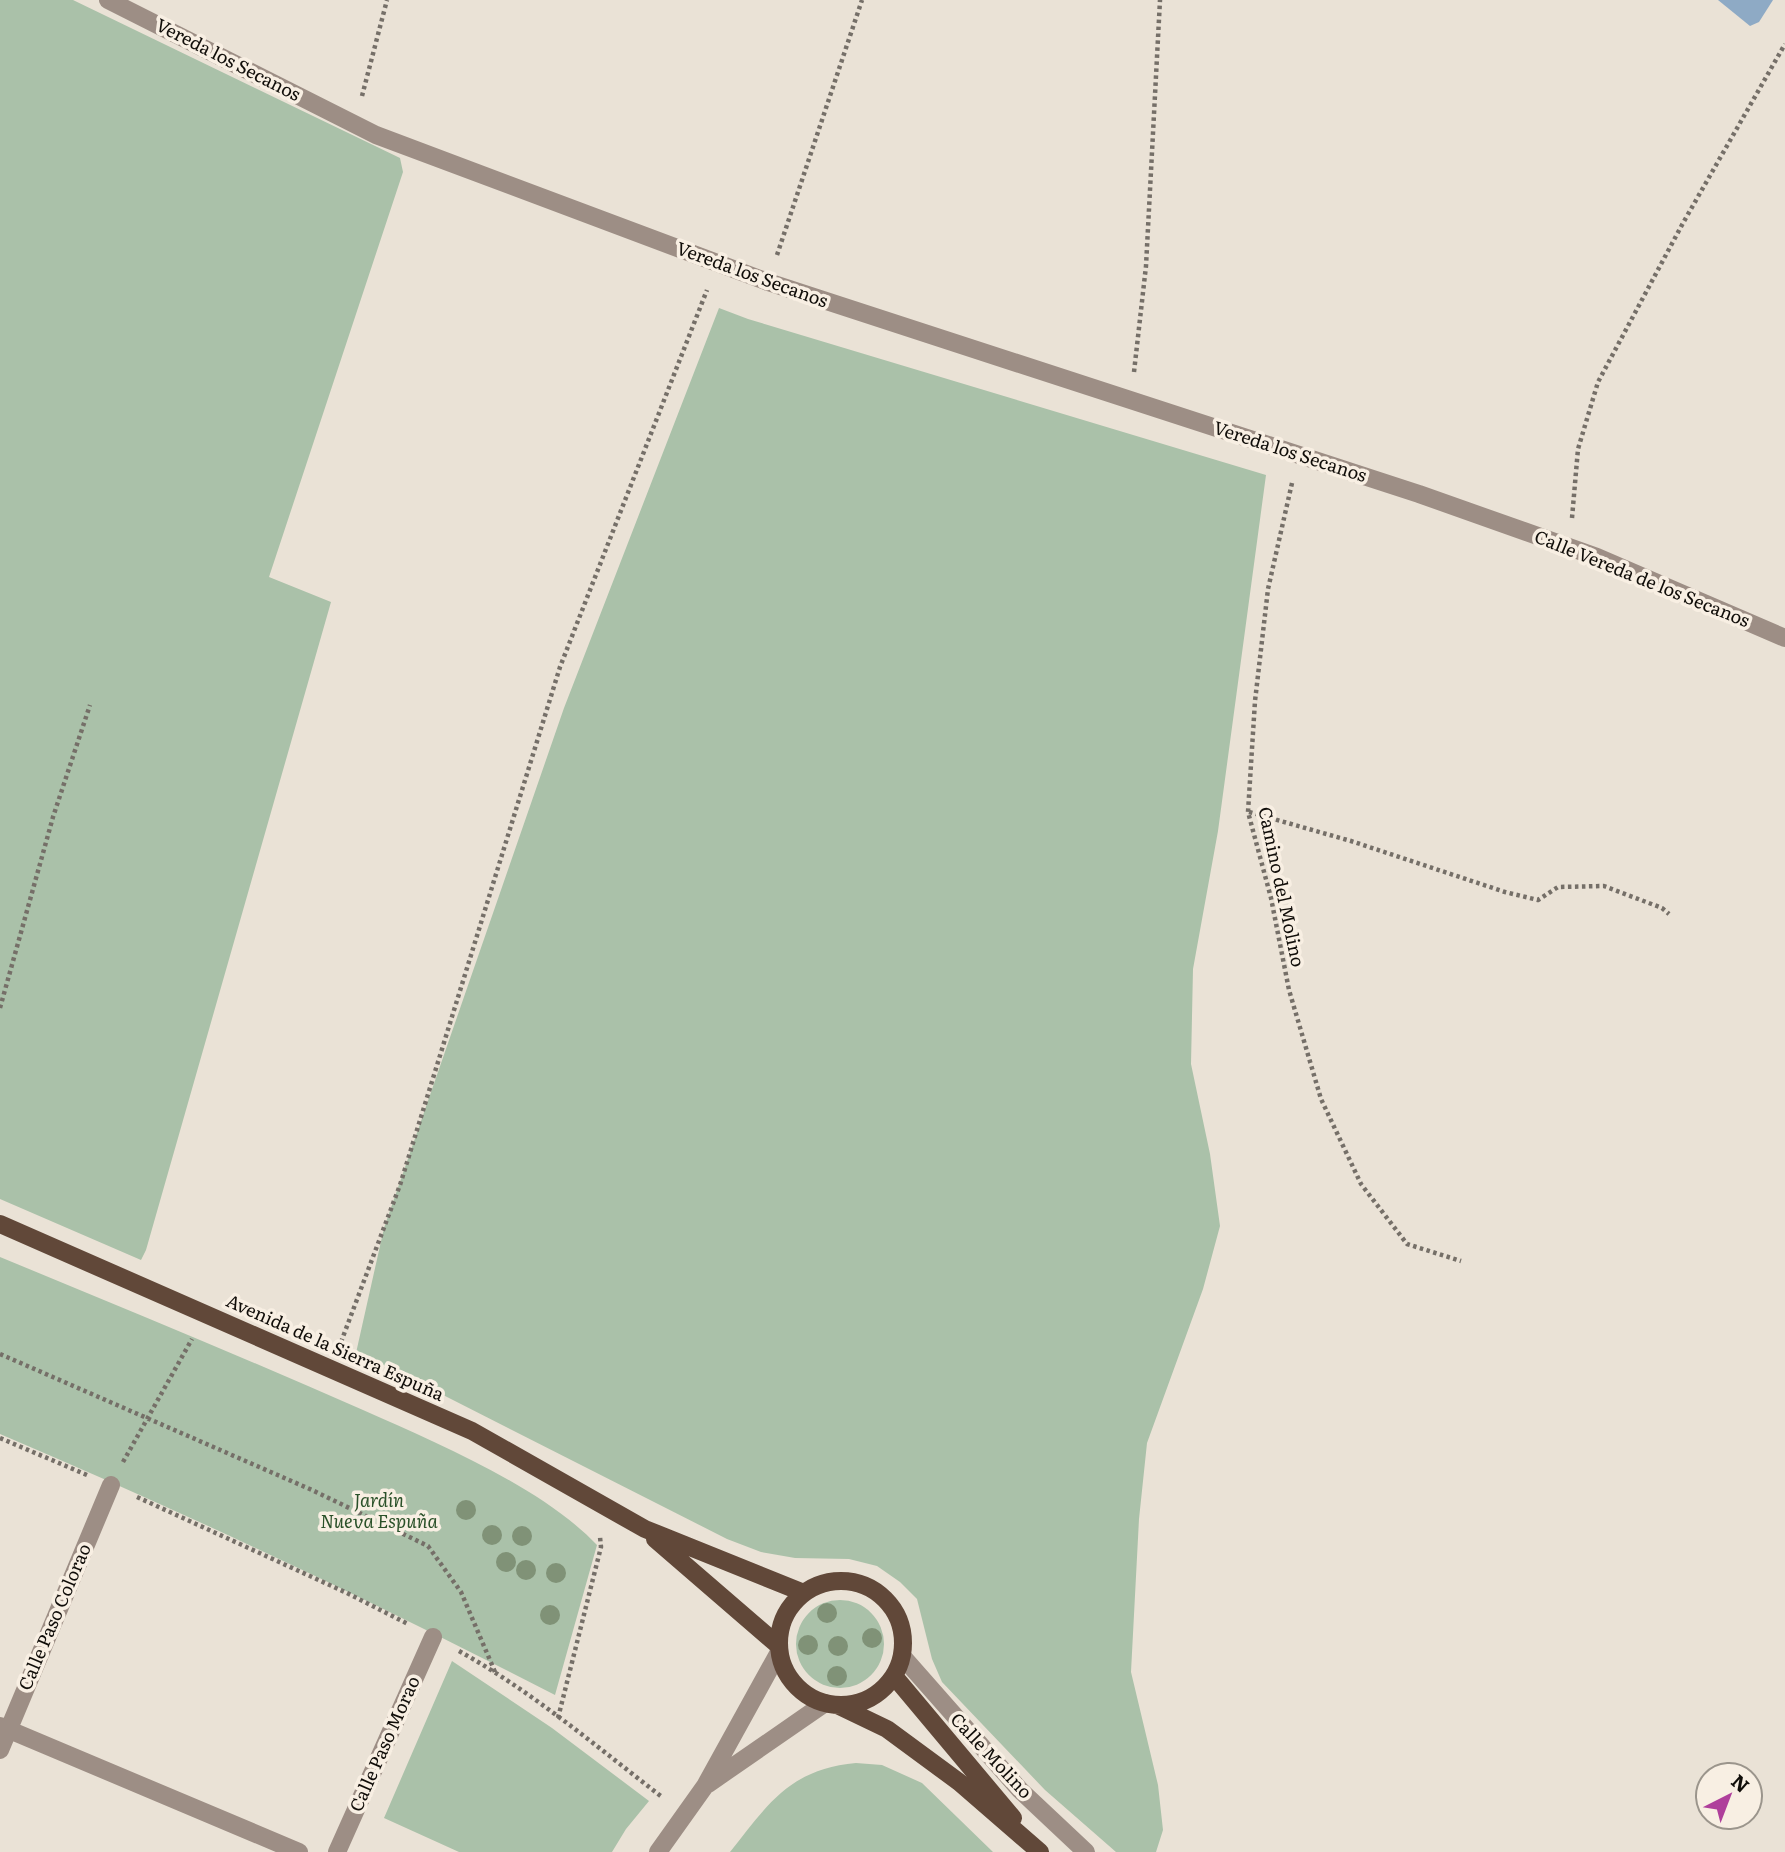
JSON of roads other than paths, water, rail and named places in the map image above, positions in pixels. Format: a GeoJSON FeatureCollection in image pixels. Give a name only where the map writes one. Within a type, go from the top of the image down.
{"type":"FeatureCollection","features":[{"type":"Feature","properties":{"kind":"main road","name":"Avenida de la Sierra Espuña"},"geometry":{"type":"LineString","coordinates":[[0,1224],[472,1431],[645,1529],[804,1593]]}},
{"type":"Feature","properties":{"kind":"main road","name":"Avenida de la Sierra Espuña"},"geometry":{"type":"LineString","coordinates":[[645,1529],[779,1649]]}},
{"type":"Feature","properties":{"kind":"main road"},"geometry":{"type":"LineString","coordinates":[[831,1704],[854,1704],[870,1698],[883,1689],[894,1676],[902,1656],[902,1634],[895,1614],[883,1597],[865,1586],[844,1581],[823,1583],[804,1593],[789,1607],[781,1625],[779,1649],[784,1670],[794,1685],[809,1696],[887,1729],[959,1782],[1040,1852]]}},
{"type":"Feature","properties":{"kind":"main road"},"geometry":{"type":"LineString","coordinates":[[894,1676],[1040,1852]]}},
{"type":"Feature","properties":{"kind":"street","name":"Vereda los Secanos"},"geometry":{"type":"LineString","coordinates":[[108,0],[387,139],[768,282],[1419,494]]}},
{"type":"Feature","properties":{"kind":"street","name":"Calle Vereda de los Secanos"},"geometry":{"type":"LineString","coordinates":[[1419,494],[1569,547],[1785,638]]}},
{"type":"Feature","properties":{"kind":"street","name":"Calle Paso Colorao"},"geometry":{"type":"LineString","coordinates":[[0,1750],[4,1728],[111,1485]]}},
{"type":"Feature","properties":{"kind":"street","name":"Calle Paso Morao"},"geometry":{"type":"LineString","coordinates":[[337,1852],[433,1637]]}},
{"type":"Feature","properties":{"kind":"street"},"geometry":{"type":"LineString","coordinates":[[658,1852],[705,1786],[779,1649]]}},
{"type":"Feature","properties":{"kind":"street","name":"Calle Molino"},"geometry":{"type":"LineString","coordinates":[[902,1656],[1020,1790],[1086,1852]]}},
{"type":"Feature","properties":{"kind":"street"},"geometry":{"type":"LineString","coordinates":[[705,1786],[831,1704]]}},
{"type":"Feature","properties":{"kind":"street"},"geometry":{"type":"LineString","coordinates":[[4,1728],[299,1852]]}},
{"type":"Feature","properties":{"kind":"water"},"geometry":{"type":"Polygon","coordinates":[[[1718,0],[1773,0],[1759,22],[1750,26],[1718,0]]]}},
{"type":"Feature","properties":{"kind":"park label","name":"Jardín Nueva Espuña"},"geometry":{"type":"Point","coordinates":[379,1511]}}]}
